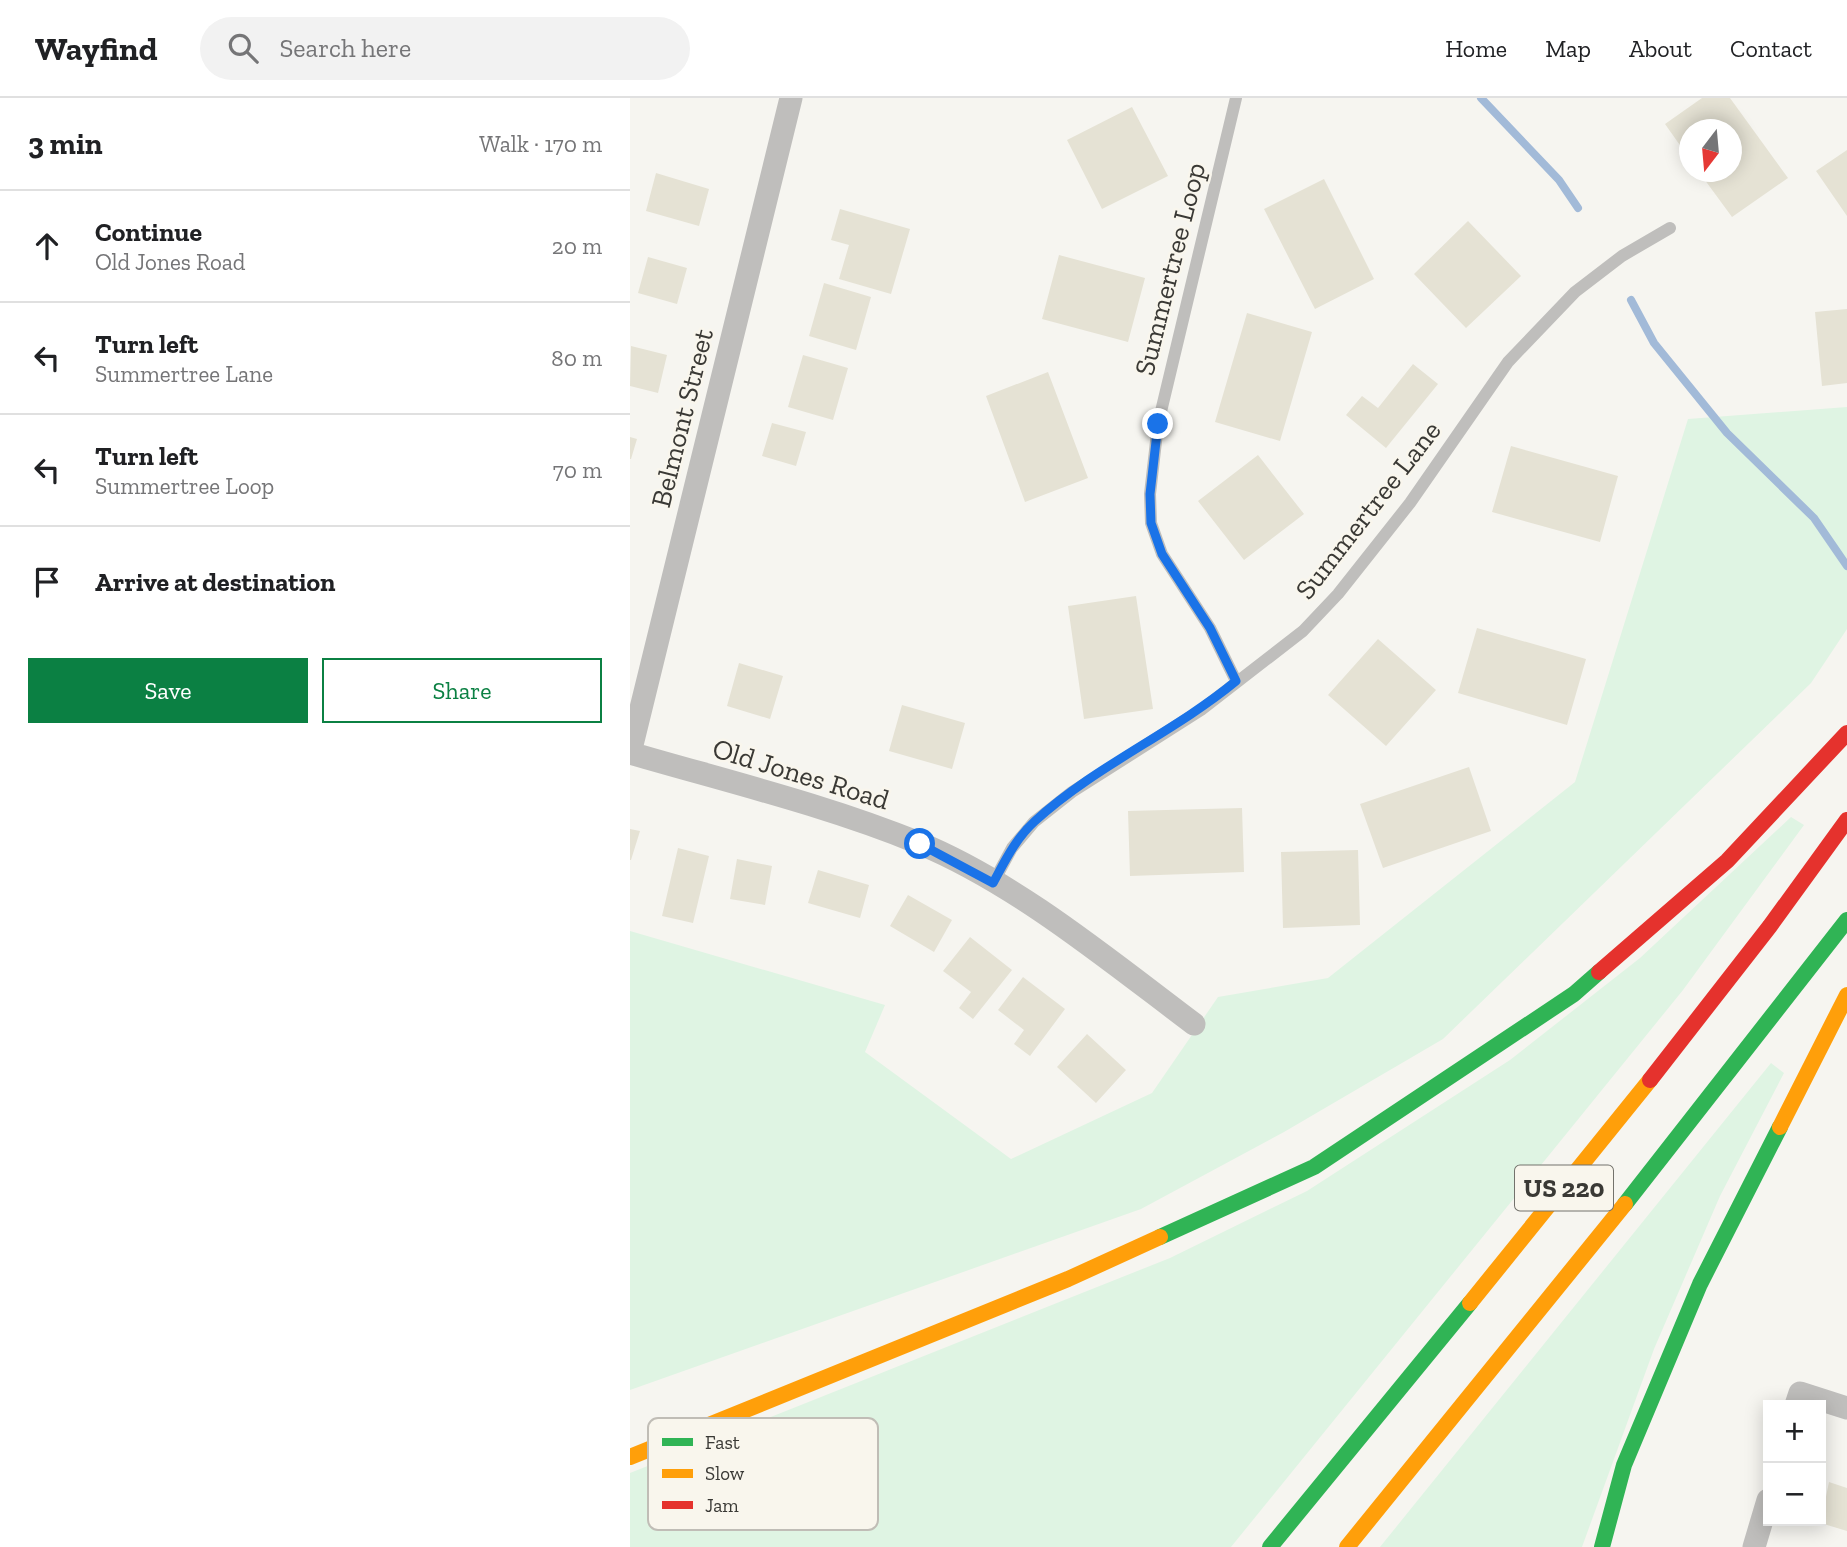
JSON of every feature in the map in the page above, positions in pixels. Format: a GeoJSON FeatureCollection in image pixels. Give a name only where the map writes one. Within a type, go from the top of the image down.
{"type":"FeatureCollection","features":[{"type":"Feature","properties":{"kind":"highway"},"geometry":{"type":"LineString","coordinates":[[726,1418],[1068,1279],[1314,1167],[1574,994],[1727,861],[1847,733]]}},
{"type":"Feature","properties":{"kind":"highway","name":"US 220"},"geometry":{"type":"LineString","coordinates":[[1269,1547],[1462,1316],[1667,1059],[1803,885],[1847,820]]}},
{"type":"Feature","properties":{"kind":"highway","name":"US 220"},"geometry":{"type":"LineString","coordinates":[[1347,1547],[1672,1145],[1847,920]]}},
{"type":"Feature","properties":{"kind":"highway"},"geometry":{"type":"LineString","coordinates":[[1602,1547],[1624,1465],[1700,1284],[1847,995]]}},
{"type":"Feature","properties":{"kind":"highway"},"geometry":{"type":"LineString","coordinates":[[630,1457],[648,1450]]}},
{"type":"Feature","properties":{"kind":"street","name":"Belmont Street"},"geometry":{"type":"LineString","coordinates":[[630,753],[791,98]]}},
{"type":"Feature","properties":{"kind":"street","name":"Old Jones Road"},"geometry":{"type":"LineString","coordinates":[[630,753],[839,815],[909,839],[993,883],[1077,936],[1194,1024]]}},
{"type":"Feature","properties":{"kind":"street"},"geometry":{"type":"LineString","coordinates":[[1798,1399],[1847,1408]]}},
{"type":"Feature","properties":{"kind":"street"},"geometry":{"type":"LineString","coordinates":[[1754,1547],[1763,1517]]}},
{"type":"Feature","properties":{"kind":"lane","name":"Summertree Loop"},"geometry":{"type":"LineString","coordinates":[[1236,98],[1158,424],[1150,494],[1151,523],[1162,554],[1210,628],[1236,681]]}},
{"type":"Feature","properties":{"kind":"lane","name":"Summertree Lane"},"geometry":{"type":"LineString","coordinates":[[993,883],[1012,848],[1034,822],[1072,792],[1201,710],[1303,631],[1338,594],[1410,503],[1508,362],[1575,292],[1622,256],[1670,228]]}},
{"type":"Feature","properties":{"kind":"green space"},"geometry":{"type":"Polygon","coordinates":[[[1847,407],[1847,629],[1811,683],[1443,1039],[1284,1132],[1141,1209],[630,1390],[630,931],[885,1005],[865,1052],[1011,1159],[1152,1093],[1218,997],[1328,978],[1575,782],[1688,419],[1847,407]]]}},
{"type":"Feature","properties":{"kind":"green space"},"geometry":{"type":"Polygon","coordinates":[[[1791,817],[1804,825],[1683,990],[1231,1547],[630,1547],[630,1473],[648,1466],[648,1530],[878,1530],[878,1418],[768,1418],[1170,1258],[1307,1191],[1510,1060],[1640,958],[1791,817]]]}},
{"type":"Feature","properties":{"kind":"green space"},"geometry":{"type":"Polygon","coordinates":[[[1771,1063],[1784,1073],[1720,1196],[1654,1349],[1582,1547],[1380,1547],[1771,1063]]]}},
{"type":"Feature","properties":{"kind":"building"},"geometry":{"type":"Polygon","coordinates":[[[1702,98],[1730,98],[1788,178],[1732,217],[1706,182],[1742,182],[1742,119],[1679,119],[1679,144],[1665,124],[1702,98]]]}},
{"type":"Feature","properties":{"kind":"building"},"geometry":{"type":"Polygon","coordinates":[[[1132,107],[1168,176],[1102,209],[1067,140],[1132,107]]]}},
{"type":"Feature","properties":{"kind":"building"},"geometry":{"type":"Polygon","coordinates":[[[1847,150],[1847,216],[1816,171],[1847,150]]]}},
{"type":"Feature","properties":{"kind":"building"},"geometry":{"type":"Polygon","coordinates":[[[656,173],[709,189],[699,226],[646,211],[656,173]]]}},
{"type":"Feature","properties":{"kind":"building"},"geometry":{"type":"Polygon","coordinates":[[[1324,179],[1374,279],[1315,309],[1264,209],[1324,179]]]}},
{"type":"Feature","properties":{"kind":"building"},"geometry":{"type":"Polygon","coordinates":[[[840,209],[910,229],[891,294],[839,279],[849,245],[831,240],[840,209]]]}},
{"type":"Feature","properties":{"kind":"building"},"geometry":{"type":"Polygon","coordinates":[[[1468,221],[1521,276],[1466,328],[1414,274],[1468,221]]]}},
{"type":"Feature","properties":{"kind":"building"},"geometry":{"type":"Polygon","coordinates":[[[1059,255],[1145,278],[1128,342],[1042,319],[1059,255]]]}},
{"type":"Feature","properties":{"kind":"building"},"geometry":{"type":"Polygon","coordinates":[[[648,257],[687,268],[677,304],[638,293],[648,257]]]}},
{"type":"Feature","properties":{"kind":"building"},"geometry":{"type":"Polygon","coordinates":[[[824,283],[871,297],[856,350],[809,336],[824,283]]]}},
{"type":"Feature","properties":{"kind":"building"},"geometry":{"type":"Polygon","coordinates":[[[1847,309],[1847,383],[1822,386],[1815,312],[1847,309]]]}},
{"type":"Feature","properties":{"kind":"building"},"geometry":{"type":"Polygon","coordinates":[[[1247,313],[1312,332],[1280,441],[1215,422],[1247,313]]]}},
{"type":"Feature","properties":{"kind":"building"},"geometry":{"type":"Polygon","coordinates":[[[631,346],[667,355],[658,393],[630,386],[631,346]]]}},
{"type":"Feature","properties":{"kind":"building"},"geometry":{"type":"Polygon","coordinates":[[[803,355],[848,368],[833,420],[788,407],[803,355]]]}},
{"type":"Feature","properties":{"kind":"building"},"geometry":{"type":"Polygon","coordinates":[[[1413,364],[1438,384],[1386,448],[1346,415],[1362,396],[1378,408],[1413,364]]]}},
{"type":"Feature","properties":{"kind":"building"},"geometry":{"type":"Polygon","coordinates":[[[1048,372],[1088,478],[1025,502],[986,396],[1048,372]]]}},
{"type":"Feature","properties":{"kind":"building"},"geometry":{"type":"Polygon","coordinates":[[[772,423],[806,432],[796,466],[762,456],[772,423]]]}},
{"type":"Feature","properties":{"kind":"building"},"geometry":{"type":"Polygon","coordinates":[[[630,437],[637,439],[631,459],[630,459],[630,437]]]}},
{"type":"Feature","properties":{"kind":"building"},"geometry":{"type":"Polygon","coordinates":[[[1511,446],[1618,476],[1600,542],[1492,512],[1511,446]]]}},
{"type":"Feature","properties":{"kind":"building"},"geometry":{"type":"Polygon","coordinates":[[[1258,455],[1304,514],[1244,560],[1198,501],[1258,455]]]}},
{"type":"Feature","properties":{"kind":"building"},"geometry":{"type":"Polygon","coordinates":[[[1136,596],[1153,709],[1084,719],[1068,606],[1136,596]]]}},
{"type":"Feature","properties":{"kind":"building"},"geometry":{"type":"Polygon","coordinates":[[[1477,628],[1586,659],[1567,725],[1458,693],[1477,628]]]}},
{"type":"Feature","properties":{"kind":"building"},"geometry":{"type":"Polygon","coordinates":[[[1378,639],[1436,690],[1386,746],[1328,695],[1378,639]]]}},
{"type":"Feature","properties":{"kind":"building"},"geometry":{"type":"Polygon","coordinates":[[[739,663],[783,676],[770,719],[727,706],[739,663]]]}},
{"type":"Feature","properties":{"kind":"building"},"geometry":{"type":"Polygon","coordinates":[[[902,705],[965,723],[952,769],[889,751],[902,705]]]}},
{"type":"Feature","properties":{"kind":"building"},"geometry":{"type":"Polygon","coordinates":[[[1469,767],[1491,831],[1383,868],[1360,804],[1469,767]]]}},
{"type":"Feature","properties":{"kind":"building"},"geometry":{"type":"Polygon","coordinates":[[[1242,808],[1244,872],[1130,876],[1128,811],[1242,808]]]}},
{"type":"Feature","properties":{"kind":"building"},"geometry":{"type":"Polygon","coordinates":[[[630,829],[640,831],[631,860],[630,860],[630,829]]]}},
{"type":"Feature","properties":{"kind":"building"},"geometry":{"type":"Polygon","coordinates":[[[678,848],[709,856],[693,923],[662,916],[678,848]]]}},
{"type":"Feature","properties":{"kind":"building"},"geometry":{"type":"Polygon","coordinates":[[[1358,850],[1360,925],[1283,928],[1281,852],[1358,850]]]}},
{"type":"Feature","properties":{"kind":"building"},"geometry":{"type":"Polygon","coordinates":[[[737,859],[772,866],[765,905],[730,899],[737,859]]]}},
{"type":"Feature","properties":{"kind":"building"},"geometry":{"type":"Polygon","coordinates":[[[818,870],[869,885],[860,918],[808,903],[818,870]]]}},
{"type":"Feature","properties":{"kind":"building"},"geometry":{"type":"Polygon","coordinates":[[[908,895],[952,920],[934,952],[890,926],[908,895]]]}},
{"type":"Feature","properties":{"kind":"building"},"geometry":{"type":"Polygon","coordinates":[[[970,937],[1012,970],[973,1019],[959,1008],[971,992],[943,971],[970,937]]]}},
{"type":"Feature","properties":{"kind":"building"},"geometry":{"type":"Polygon","coordinates":[[[1023,977],[1065,1009],[1030,1056],[1014,1044],[1024,1030],[998,1010],[1023,977]]]}},
{"type":"Feature","properties":{"kind":"building"},"geometry":{"type":"Polygon","coordinates":[[[1087,1034],[1126,1070],[1096,1103],[1057,1067],[1087,1034]]]}},
{"type":"Feature","properties":{"kind":"building"},"geometry":{"type":"Polygon","coordinates":[[[1829,1482],[1847,1488],[1847,1531],[1826,1525],[1829,1482]]]}},
{"type":"Feature","properties":{"kind":"waterway"},"geometry":{"type":"LineString","coordinates":[[1481,98],[1559,180],[1578,208]]}},
{"type":"Feature","properties":{"kind":"waterway"},"geometry":{"type":"LineString","coordinates":[[1631,300],[1654,343],[1727,433],[1814,518],[1847,566]]}},
{"type":"Feature","properties":{"kind":"traffic: fast"},"geometry":{"type":"LineString","coordinates":[[1625,1204],[1847,920]]}},
{"type":"Feature","properties":{"kind":"traffic: fast"},"geometry":{"type":"LineString","coordinates":[[1160,1237],[1314,1167],[1574,994],[1599,972]]}},
{"type":"Feature","properties":{"kind":"traffic: fast"},"geometry":{"type":"LineString","coordinates":[[1602,1547],[1624,1465],[1700,1284],[1780,1127]]}},
{"type":"Feature","properties":{"kind":"traffic: fast"},"geometry":{"type":"LineString","coordinates":[[1270,1547],[1470,1303]]}},
{"type":"Feature","properties":{"kind":"traffic: slow"},"geometry":{"type":"LineString","coordinates":[[1780,1127],[1847,995]]}},
{"type":"Feature","properties":{"kind":"traffic: slow"},"geometry":{"type":"LineString","coordinates":[[1470,1303],[1650,1080]]}},
{"type":"Feature","properties":{"kind":"traffic: slow"},"geometry":{"type":"LineString","coordinates":[[1347,1547],[1625,1204]]}},
{"type":"Feature","properties":{"kind":"traffic: slow"},"geometry":{"type":"LineString","coordinates":[[726,1418],[1068,1279],[1160,1237]]}},
{"type":"Feature","properties":{"kind":"traffic: slow"},"geometry":{"type":"LineString","coordinates":[[630,1457],[648,1450]]}},
{"type":"Feature","properties":{"kind":"traffic: jam"},"geometry":{"type":"LineString","coordinates":[[1599,972],[1727,861],[1847,733]]}},
{"type":"Feature","properties":{"kind":"traffic: jam"},"geometry":{"type":"LineString","coordinates":[[1650,1080],[1770,926],[1847,820]]}},
{"type":"Feature","properties":{"kind":"route"},"geometry":{"type":"LineString","coordinates":[[920,844],[993,883],[1012,848],[1034,822],[1072,792],[1201,710],[1236,681],[1210,628],[1162,554],[1151,523],[1153,449],[1158,424]]}}]}
